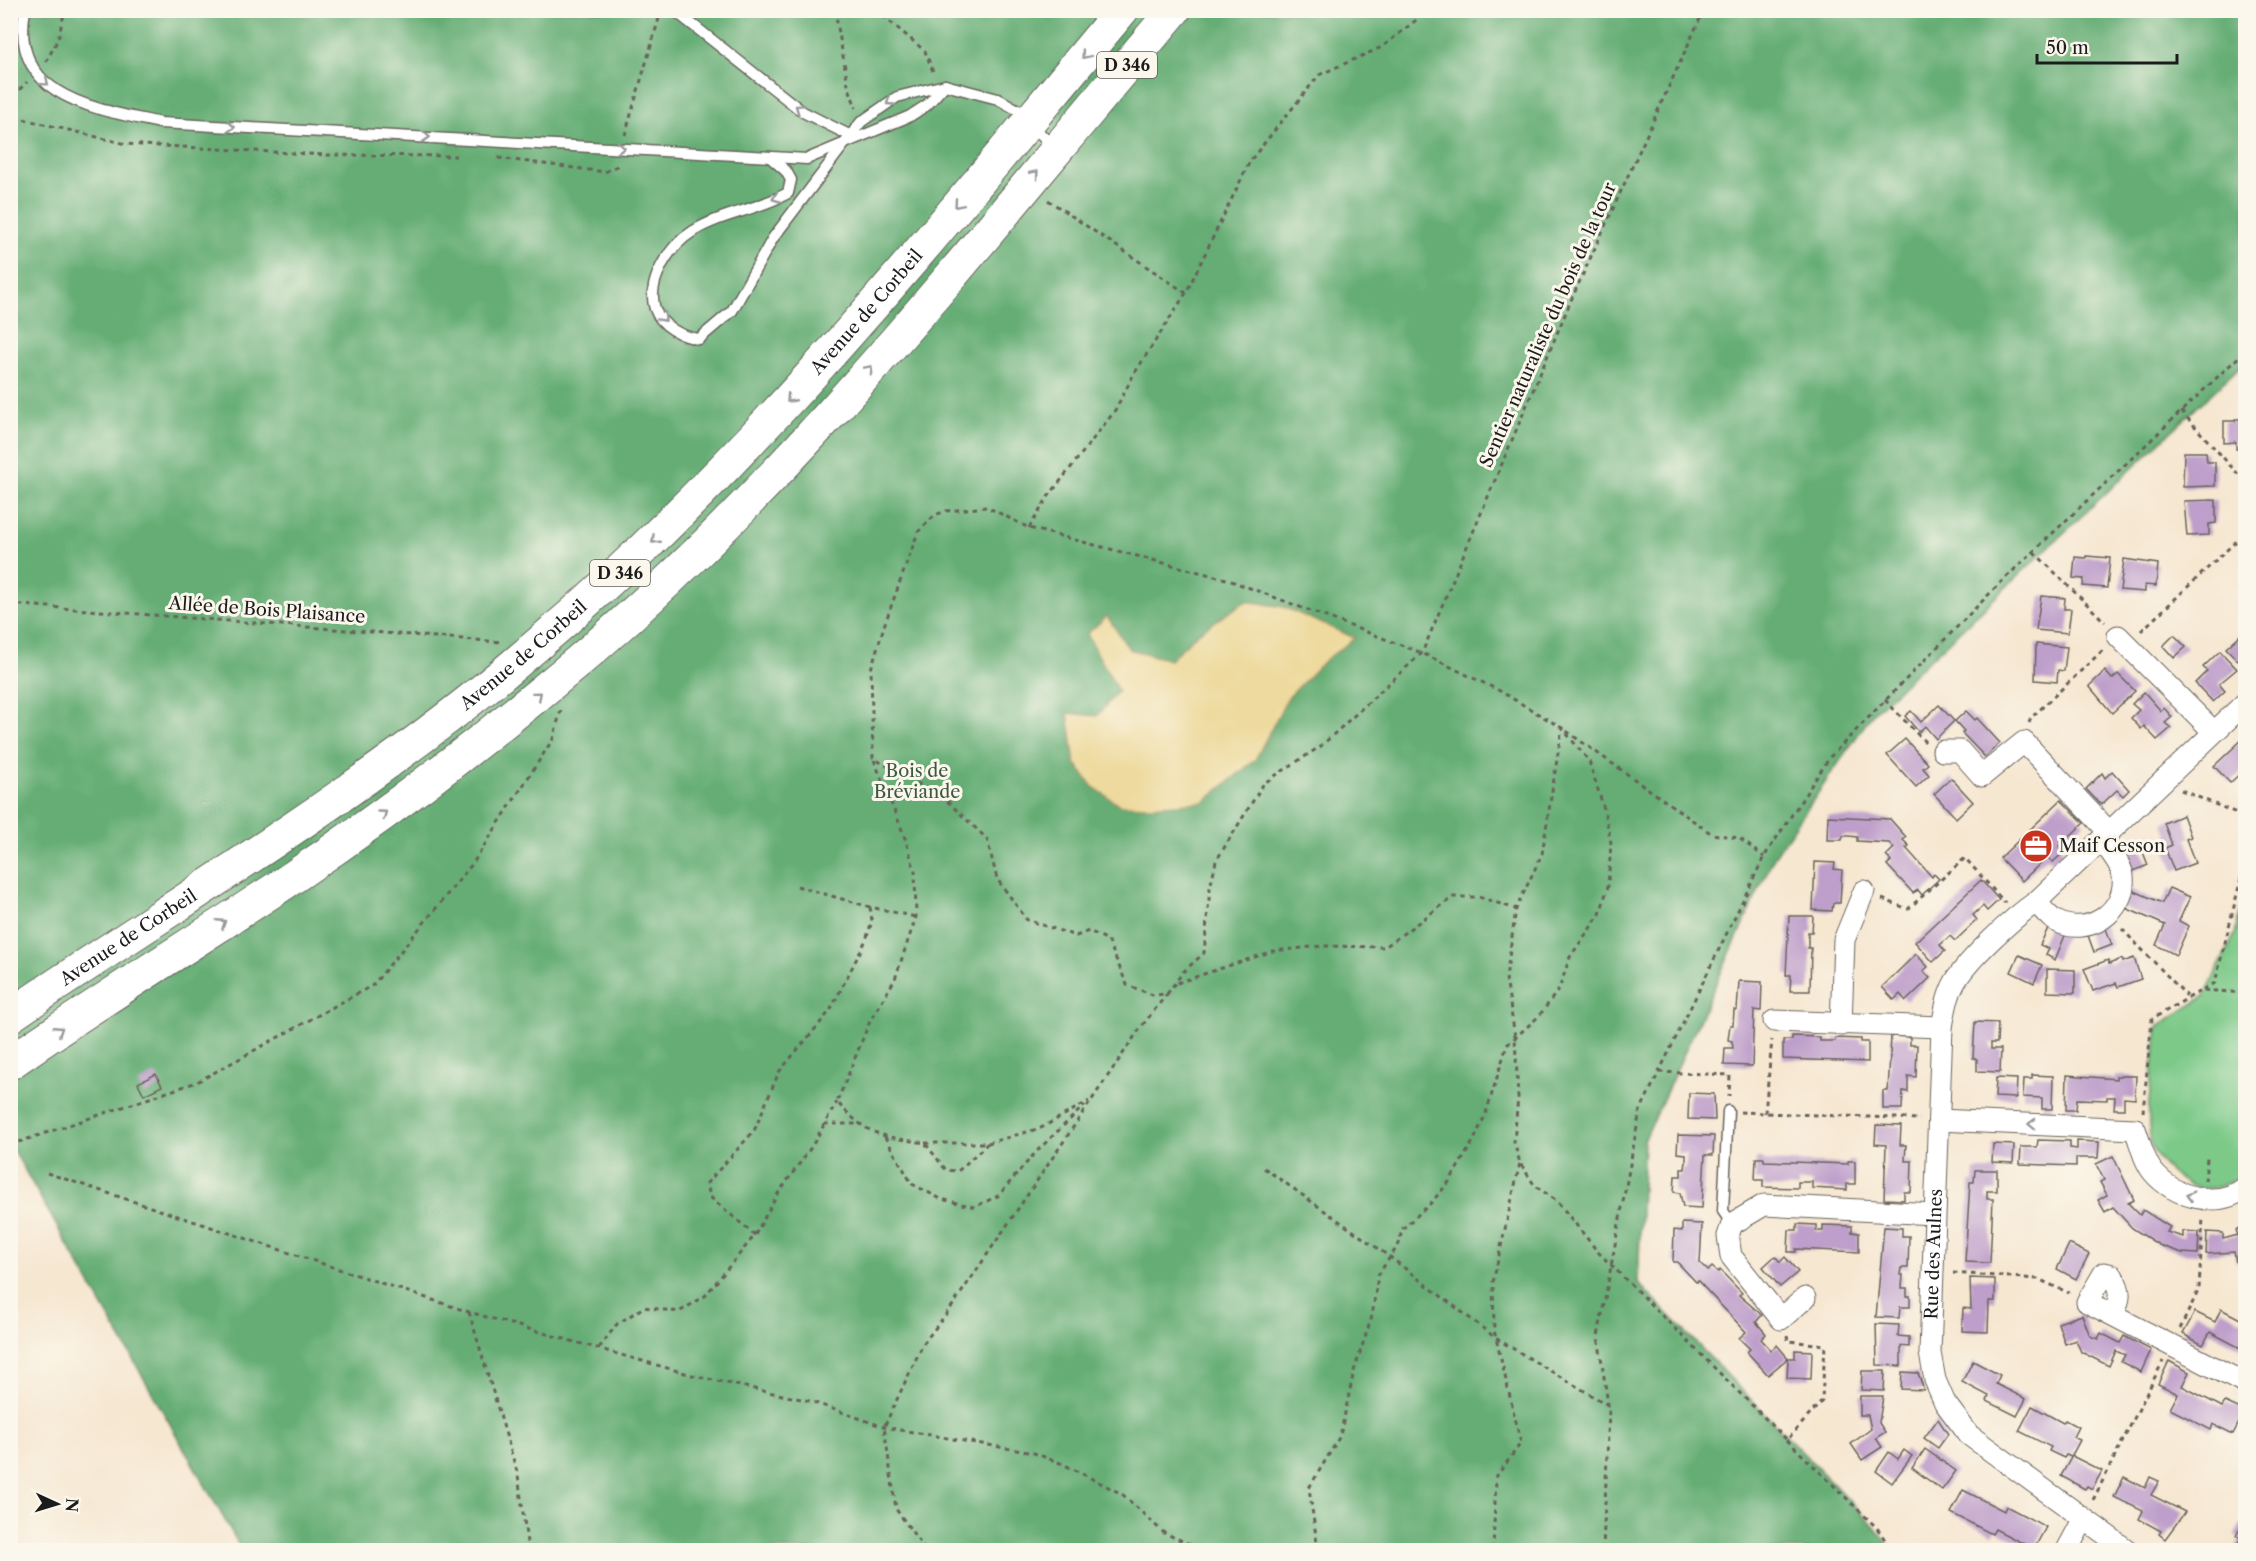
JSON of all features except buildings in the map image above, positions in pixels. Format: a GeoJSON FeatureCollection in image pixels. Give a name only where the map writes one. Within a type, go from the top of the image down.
{"type":"FeatureCollection","features":[{"type":"Feature","properties":{"kind":"main road","name":"Avenue de Corbeil"},"geometry":{"type":"LineString","coordinates":[[10,1016],[365,779],[456,711],[552,633],[668,527],[745,448],[822,363],[1122,10]]}},
{"type":"Feature","properties":{"kind":"main road","name":"D 346"},"geometry":{"type":"LineString","coordinates":[[10,1063],[347,840],[498,727],[580,659],[712,539],[813,433],[1174,10]]}},
{"type":"Feature","properties":{"kind":"street"},"geometry":{"type":"LineString","coordinates":[[2123,640],[2214,732]]}},
{"type":"Feature","properties":{"kind":"street","name":"Rue des Aulnes"},"geometry":{"type":"LineString","coordinates":[[2127,1551],[1969,1435],[1945,1403],[1935,1380],[1930,1353],[1942,1027],[1949,993],[1956,980],[2017,915],[2036,902],[2246,702]]}},
{"type":"Feature","properties":{"kind":"street"},"geometry":{"type":"LineString","coordinates":[[1943,751],[1960,751],[1982,776],[2024,742],[2105,836],[2122,876],[2119,900],[2108,915],[2095,925],[2076,927],[2056,921],[2036,902]]}},
{"type":"Feature","properties":{"kind":"street"},"geometry":{"type":"LineString","coordinates":[[1841,1025],[1844,939],[1864,891]]}},
{"type":"Feature","properties":{"kind":"street"},"geometry":{"type":"LineString","coordinates":[[1774,1021],[1942,1027]]}},
{"type":"Feature","properties":{"kind":"street"},"geometry":{"type":"LineString","coordinates":[[1940,1120],[2134,1129],[2151,1170],[2175,1191],[2188,1196],[2219,1198],[2246,1187]]}},
{"type":"Feature","properties":{"kind":"street"},"geometry":{"type":"LineString","coordinates":[[1805,1298],[1781,1319],[1731,1256],[1728,1236],[1732,1224],[1764,1205],[1934,1214]]}},
{"type":"Feature","properties":{"kind":"street"},"geometry":{"type":"LineString","coordinates":[[2112,1314],[2118,1304],[2120,1291],[2112,1275],[2104,1273],[2087,1302],[2246,1384]]}},
{"type":"Feature","properties":{"kind":"street"},"geometry":{"type":"LineString","coordinates":[[2067,1551],[2083,1520]]}},
{"type":"Feature","properties":{"kind":"lane"},"geometry":{"type":"LineString","coordinates":[[25,10],[21,29],[25,55],[34,74],[50,88],[107,111],[161,123],[807,159],[849,139],[910,116],[927,105],[942,85]]}},
{"type":"Feature","properties":{"kind":"lane"},"geometry":{"type":"LineString","coordinates":[[674,10],[803,112],[849,139]]}},
{"type":"Feature","properties":{"kind":"lane"},"geometry":{"type":"LineString","coordinates":[[770,157],[786,171],[791,180],[788,193],[709,221],[683,239],[666,256],[652,298],[657,313],[684,337],[699,339],[732,310],[773,238],[811,184],[861,122],[897,97],[942,85],[998,99],[1030,120],[1056,149]]}},
{"type":"Feature","properties":{"kind":"lane"},"geometry":{"type":"LineString","coordinates":[[1728,1111],[1723,1211],[1732,1224]]}},
{"type":"Feature","properties":{"kind":"path"},"geometry":{"type":"LineString","coordinates":[[835,10],[848,84],[861,122]]}},
{"type":"Feature","properties":{"kind":"path"},"geometry":{"type":"LineString","coordinates":[[876,10],[925,51],[942,85]]}},
{"type":"Feature","properties":{"kind":"path"},"geometry":{"type":"LineString","coordinates":[[1029,528],[1047,497],[1114,412],[1134,374],[1186,292],[1250,161],[1319,75],[1382,47],[1429,10]]}},
{"type":"Feature","properties":{"kind":"path","name":"Sentier naturaliste du bois de la tour"},"geometry":{"type":"LineString","coordinates":[[1090,1100],[1184,972],[1204,953],[1210,888],[1216,861],[1264,783],[1321,746],[1422,653],[1572,298],[1704,10]]}},
{"type":"Feature","properties":{"kind":"path"},"geometry":{"type":"LineString","coordinates":[[1026,184],[1186,292]]}},
{"type":"Feature","properties":{"kind":"path"},"geometry":{"type":"LineString","coordinates":[[1604,1551],[1608,1405],[1598,1336],[1640,1111],[1764,857],[1830,757],[2034,552],[2246,350]]}},
{"type":"Feature","properties":{"kind":"path"},"geometry":{"type":"LineString","coordinates":[[2181,411],[2246,483]]}},
{"type":"Feature","properties":{"kind":"path"},"geometry":{"type":"LineString","coordinates":[[599,1348],[617,1323],[644,1306],[679,1312],[705,1296],[755,1234],[777,1195],[837,1102],[870,1021],[895,979],[916,917],[915,871],[904,835],[873,758],[871,669],[918,532],[935,515],[946,511],[987,507],[1029,528],[1226,579],[1422,653],[1500,691],[1562,728],[1712,834],[1739,838],[1764,857]]}},
{"type":"Feature","properties":{"kind":"path"},"geometry":{"type":"LineString","coordinates":[[2024,742],[2031,718],[2246,532]]}},
{"type":"Feature","properties":{"kind":"path"},"geometry":{"type":"LineString","coordinates":[[2034,552],[2123,640]]}},
{"type":"Feature","properties":{"kind":"path","name":"Allée de Bois Plaisance"},"geometry":{"type":"LineString","coordinates":[[10,604],[509,642]]}},
{"type":"Feature","properties":{"kind":"path"},"geometry":{"type":"LineString","coordinates":[[1885,700],[1931,749],[1943,751]]}},
{"type":"Feature","properties":{"kind":"path"},"geometry":{"type":"LineString","coordinates":[[10,1145],[197,1082],[373,985],[473,863],[553,740],[561,708]]}},
{"type":"Feature","properties":{"kind":"path"},"geometry":{"type":"LineString","coordinates":[[1562,728],[1542,854],[1516,909],[1506,978],[1515,1037],[1518,1097],[1514,1142],[1520,1162],[1535,1186],[1557,1201],[1598,1252],[1877,1528],[1892,1551]]}},
{"type":"Feature","properties":{"kind":"path"},"geometry":{"type":"LineString","coordinates":[[1318,1551],[1309,1488],[1340,1436],[1354,1371],[1372,1316],[1378,1275],[1399,1244],[1402,1229],[1429,1205],[1449,1182],[1474,1140],[1486,1113],[1507,1045],[1539,1016],[1559,989],[1570,957],[1600,914],[1608,886],[1611,843],[1604,809],[1589,761],[1562,728]]}},
{"type":"Feature","properties":{"kind":"path"},"geometry":{"type":"LineString","coordinates":[[873,758],[945,798],[987,839],[997,879],[1027,920],[1076,936],[1089,932],[1108,940],[1127,985],[1153,994],[1167,994]]}},
{"type":"Feature","properties":{"kind":"path"},"geometry":{"type":"LineString","coordinates":[[2165,778],[2178,789],[2246,818]]}},
{"type":"Feature","properties":{"kind":"path"},"geometry":{"type":"LineString","coordinates":[[1864,891],[1908,909],[1965,858],[2017,915]]}},
{"type":"Feature","properties":{"kind":"path"},"geometry":{"type":"LineString","coordinates":[[2134,1129],[2143,1117],[2152,1019],[2187,996],[2215,983],[2246,858]]}},
{"type":"Feature","properties":{"kind":"path"},"geometry":{"type":"LineString","coordinates":[[796,885],[870,908],[916,917]]}},
{"type":"Feature","properties":{"kind":"path"},"geometry":{"type":"LineString","coordinates":[[1175,984],[1273,951],[1322,946],[1385,947],[1453,897],[1479,897],[1516,909]]}},
{"type":"Feature","properties":{"kind":"path"},"geometry":{"type":"LineString","coordinates":[[755,1234],[710,1197],[707,1182],[754,1131],[778,1072],[830,1011],[866,940],[872,921],[870,908]]}},
{"type":"Feature","properties":{"kind":"path"},"geometry":{"type":"LineString","coordinates":[[2108,915],[2187,996]]}},
{"type":"Feature","properties":{"kind":"path"},"geometry":{"type":"LineString","coordinates":[[2202,990],[2246,993]]}},
{"type":"Feature","properties":{"kind":"path"},"geometry":{"type":"LineString","coordinates":[[1765,1113],[1774,1021]]}},
{"type":"Feature","properties":{"kind":"path"},"geometry":{"type":"LineString","coordinates":[[1659,1072],[1730,1075],[1728,1111],[1940,1120]]}},
{"type":"Feature","properties":{"kind":"path"},"geometry":{"type":"LineString","coordinates":[[824,1124],[858,1125],[885,1137],[925,1143],[988,1143],[1041,1128],[1090,1100]]}},
{"type":"Feature","properties":{"kind":"path"},"geometry":{"type":"LineString","coordinates":[[885,1137],[912,1184],[941,1199],[974,1207],[998,1196],[1036,1152],[1090,1100]]}},
{"type":"Feature","properties":{"kind":"path"},"geometry":{"type":"LineString","coordinates":[[925,1551],[896,1509],[884,1428],[923,1344],[953,1305],[1090,1100]]}},
{"type":"Feature","properties":{"kind":"path"},"geometry":{"type":"LineString","coordinates":[[837,1102],[858,1125]]}},
{"type":"Feature","properties":{"kind":"path"},"geometry":{"type":"LineString","coordinates":[[925,1143],[946,1170],[958,1171],[988,1143]]}},
{"type":"Feature","properties":{"kind":"path"},"geometry":{"type":"LineString","coordinates":[[2204,1191],[2207,1158]]}},
{"type":"Feature","properties":{"kind":"path"},"geometry":{"type":"LineString","coordinates":[[1493,1551],[1496,1477],[1521,1443],[1497,1340],[1492,1282],[1520,1162]]}},
{"type":"Feature","properties":{"kind":"path"},"geometry":{"type":"LineString","coordinates":[[1264,1168],[1390,1257],[1497,1340],[1608,1405]]}},
{"type":"Feature","properties":{"kind":"path"},"geometry":{"type":"LineString","coordinates":[[48,1173],[469,1312],[699,1377],[810,1401],[884,1428],[1034,1453],[1122,1494],[1164,1533],[1204,1551]]}},
{"type":"Feature","properties":{"kind":"path"},"geometry":{"type":"LineString","coordinates":[[1933,1272],[2038,1279],[2087,1302]]}},
{"type":"Feature","properties":{"kind":"path"},"geometry":{"type":"LineString","coordinates":[[469,1312],[518,1475],[528,1551]]}},
{"type":"Feature","properties":{"kind":"path"},"geometry":{"type":"LineString","coordinates":[[1781,1319],[1788,1341],[1825,1345],[1822,1401],[1787,1440]]}},
{"type":"Feature","properties":{"kind":"green space","name":"Bois de Bréviande"},"geometry":{"type":"Polygon","coordinates":[[[10,11],[2245,11],[2245,362],[1873,713],[1774,857],[1644,1141],[1638,1283],[1872,1524],[1893,1550],[242,1550],[11,1146],[10,11]]]}},
{"type":"Feature","properties":{"kind":"green space"},"geometry":{"type":"Polygon","coordinates":[[[2245,887],[2245,1171],[2234,1180],[2221,1186],[2199,1188],[2175,1176],[2153,1149],[2150,1136],[2149,1105],[2158,1026],[2204,997],[2235,934],[2245,887]]]}},
{"type":"Feature","properties":{"kind":"sand"},"geometry":{"type":"Polygon","coordinates":[[[1246,601],[1284,607],[1355,638],[1324,661],[1287,699],[1255,760],[1204,802],[1149,806],[1120,805],[1092,786],[1075,763],[1068,713],[1097,716],[1118,691],[1087,634],[1107,616],[1129,649],[1170,660],[1199,632],[1246,601]]]}},
{"type":"Feature","properties":{"kind":"place","name":"Maif Cesson"},"geometry":{"type":"Point","coordinates":[2036,846]}}]}
